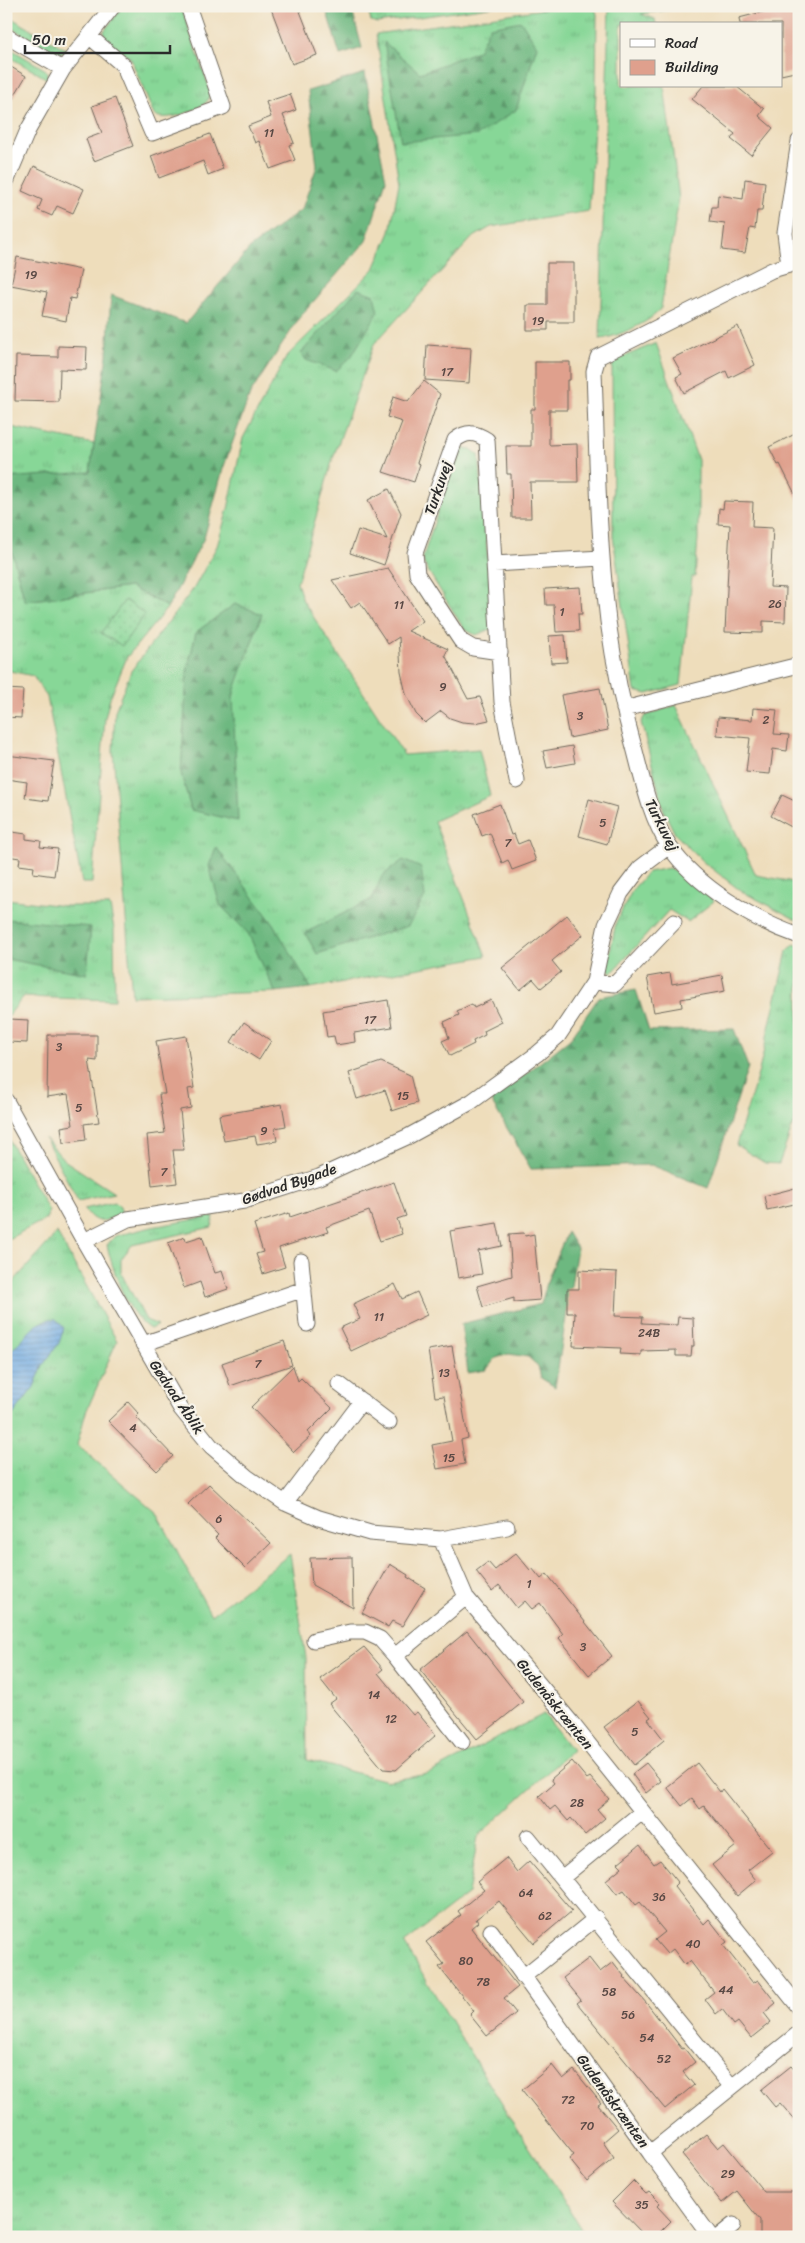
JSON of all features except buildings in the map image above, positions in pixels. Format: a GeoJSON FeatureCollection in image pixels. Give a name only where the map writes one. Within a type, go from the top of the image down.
{"type":"FeatureCollection","features":[{"type":"Feature","properties":{"kind":"street"},"geometry":{"type":"LineString","coordinates":[[6,182],[28,130],[63,69],[113,6]]}},
{"type":"Feature","properties":{"kind":"street"},"geometry":{"type":"LineString","coordinates":[[89,36],[123,65],[152,133],[223,107],[188,6]]}},
{"type":"Feature","properties":{"kind":"street"},"geometry":{"type":"LineString","coordinates":[[6,36],[63,69]]}},
{"type":"Feature","properties":{"kind":"street","name":"Turkuvej"},"geometry":{"type":"LineString","coordinates":[[799,142],[785,233],[794,263],[772,270],[598,357],[594,371],[600,528],[608,620],[624,709],[647,798],[669,846],[698,879],[730,902],[783,930],[799,936]]}},
{"type":"Feature","properties":{"kind":"street","name":"Turkuvej"},"geometry":{"type":"LineString","coordinates":[[500,652],[473,648],[461,641],[417,574],[416,553],[455,440],[462,435],[472,433],[486,440],[500,652],[502,702],[517,781]]}},
{"type":"Feature","properties":{"kind":"street"},"geometry":{"type":"LineString","coordinates":[[494,564],[602,558]]}},
{"type":"Feature","properties":{"kind":"street"},"geometry":{"type":"LineString","coordinates":[[624,709],[799,665]]}},
{"type":"Feature","properties":{"kind":"street","name":"Gødvad Bygade"},"geometry":{"type":"LineString","coordinates":[[84,1241],[128,1219],[244,1201],[319,1177],[409,1136],[471,1102],[537,1054],[558,1036],[594,982],[606,925],[621,893],[640,868],[669,846]]}},
{"type":"Feature","properties":{"kind":"street"},"geometry":{"type":"LineString","coordinates":[[594,982],[615,984],[674,922]]}},
{"type":"Feature","properties":{"kind":"street"},"geometry":{"type":"LineString","coordinates":[[6,1101],[84,1241]]}},
{"type":"Feature","properties":{"kind":"street","name":"Gødvad Åblik"},"geometry":{"type":"LineString","coordinates":[[84,1241],[181,1409],[211,1446],[247,1477],[285,1503],[319,1518],[370,1533],[441,1539],[507,1527]]}},
{"type":"Feature","properties":{"kind":"street"},"geometry":{"type":"LineString","coordinates":[[302,1261],[307,1324]]}},
{"type":"Feature","properties":{"kind":"street","name":"Gødvad Åblik"},"geometry":{"type":"LineString","coordinates":[[143,1344],[304,1289]]}},
{"type":"Feature","properties":{"kind":"street"},"geometry":{"type":"LineString","coordinates":[[339,1384],[389,1422]]}},
{"type":"Feature","properties":{"kind":"street"},"geometry":{"type":"LineString","coordinates":[[285,1503],[362,1401]]}},
{"type":"Feature","properties":{"kind":"street","name":"Gudenåskrænten"},"geometry":{"type":"LineString","coordinates":[[441,1539],[466,1597],[570,1721],[799,2007]]}},
{"type":"Feature","properties":{"kind":"street"},"geometry":{"type":"LineString","coordinates":[[395,1656],[466,1597]]}},
{"type":"Feature","properties":{"kind":"street"},"geometry":{"type":"LineString","coordinates":[[314,1640],[350,1632],[365,1632],[380,1639],[462,1742]]}},
{"type":"Feature","properties":{"kind":"street"},"geometry":{"type":"LineString","coordinates":[[563,1877],[642,1812]]}},
{"type":"Feature","properties":{"kind":"street"},"geometry":{"type":"LineString","coordinates":[[528,1837],[563,1877],[732,2087]]}},
{"type":"Feature","properties":{"kind":"street"},"geometry":{"type":"LineString","coordinates":[[523,1977],[596,1918]]}},
{"type":"Feature","properties":{"kind":"street","name":"Gudenåskrænten"},"geometry":{"type":"LineString","coordinates":[[490,1931],[711,2237]]}},
{"type":"Feature","properties":{"kind":"street","name":"Gudenåskrænten"},"geometry":{"type":"LineString","coordinates":[[650,2153],[799,2032]]}},
{"type":"Feature","properties":{"kind":"street"},"geometry":{"type":"LineString","coordinates":[[718,2237],[733,2225]]}},
{"type":"Feature","properties":{"kind":"green space"},"geometry":{"type":"Polygon","coordinates":[[[123,6],[181,6],[210,90],[206,103],[194,110],[172,117],[154,115],[131,59],[105,39],[104,31],[123,6]]]}},
{"type":"Feature","properties":{"kind":"green space"},"geometry":{"type":"Polygon","coordinates":[[[325,6],[351,6],[362,48],[340,55],[325,6]]]}},
{"type":"Feature","properties":{"kind":"green space"},"geometry":{"type":"Polygon","coordinates":[[[367,6],[496,6],[377,23],[371,21],[367,6]]]}},
{"type":"Feature","properties":{"kind":"green space"},"geometry":{"type":"Polygon","coordinates":[[[563,6],[594,6],[597,14],[596,92],[589,211],[491,227],[472,238],[374,344],[333,458],[297,583],[303,601],[404,755],[479,749],[490,796],[434,821],[486,956],[311,988],[251,925],[275,992],[132,996],[113,751],[115,711],[131,671],[194,588],[217,546],[228,509],[243,438],[287,356],[374,269],[390,232],[399,183],[376,34],[563,6]]]}},
{"type":"Feature","properties":{"kind":"green space"},"geometry":{"type":"Polygon","coordinates":[[[609,6],[695,6],[641,14],[655,19],[656,22],[620,22],[620,88],[664,88],[679,198],[661,308],[634,328],[600,339],[609,6]]]}},
{"type":"Feature","properties":{"kind":"green space"},"geometry":{"type":"Polygon","coordinates":[[[6,15],[69,51],[58,54],[6,25],[6,15]]]}},
{"type":"Feature","properties":{"kind":"green space"},"geometry":{"type":"Polygon","coordinates":[[[521,21],[537,46],[516,110],[478,135],[401,142],[384,42],[420,73],[478,51],[490,27],[521,21]]]}},
{"type":"Feature","properties":{"kind":"green space"},"geometry":{"type":"Polygon","coordinates":[[[6,46],[46,70],[49,80],[6,55],[6,46]]]}},
{"type":"Feature","properties":{"kind":"green space"},"geometry":{"type":"Polygon","coordinates":[[[365,73],[386,180],[366,241],[300,317],[250,394],[223,469],[204,538],[168,607],[130,587],[25,601],[6,530],[6,478],[90,472],[107,355],[111,295],[186,323],[251,247],[302,209],[317,166],[308,91],[365,73]]]}},
{"type":"Feature","properties":{"kind":"green space"},"geometry":{"type":"Polygon","coordinates":[[[799,189],[799,248],[794,237],[794,229],[799,189]]]}},
{"type":"Feature","properties":{"kind":"green space"},"geometry":{"type":"Polygon","coordinates":[[[358,289],[374,295],[378,312],[351,357],[336,371],[306,360],[301,353],[358,289]]]}},
{"type":"Feature","properties":{"kind":"green space"},"geometry":{"type":"Polygon","coordinates":[[[656,343],[698,460],[698,538],[695,577],[692,577],[681,685],[647,694],[635,691],[613,536],[612,368],[614,361],[656,343]]]}},
{"type":"Feature","properties":{"kind":"green space"},"geometry":{"type":"Polygon","coordinates":[[[6,426],[94,444],[90,473],[6,478],[6,426]]]}},
{"type":"Feature","properties":{"kind":"green space"},"geometry":{"type":"Polygon","coordinates":[[[462,448],[471,449],[479,455],[493,621],[491,629],[476,635],[464,629],[424,564],[423,557],[455,459],[462,448]]]}},
{"type":"Feature","properties":{"kind":"green space"},"geometry":{"type":"Polygon","coordinates":[[[6,530],[25,601],[130,587],[168,607],[127,657],[110,698],[105,718],[92,883],[82,883],[47,697],[33,676],[6,670],[6,530]]]}},
{"type":"Feature","properties":{"kind":"green space"},"geometry":{"type":"Polygon","coordinates":[[[125,600],[145,614],[122,646],[101,633],[125,600]]]}},
{"type":"Feature","properties":{"kind":"green space"},"geometry":{"type":"Polygon","coordinates":[[[235,604],[262,614],[233,695],[238,821],[191,810],[181,773],[187,672],[196,632],[235,604]]]}},
{"type":"Feature","properties":{"kind":"green space"},"geometry":{"type":"Polygon","coordinates":[[[676,705],[756,875],[799,883],[799,921],[741,891],[702,861],[675,834],[664,811],[641,722],[645,716],[676,705]]]}},
{"type":"Feature","properties":{"kind":"green space"},"geometry":{"type":"Polygon","coordinates":[[[216,847],[272,922],[311,988],[275,992],[248,933],[220,905],[209,866],[216,847]]]}},
{"type":"Feature","properties":{"kind":"green space"},"geometry":{"type":"Polygon","coordinates":[[[403,860],[421,868],[425,897],[408,926],[317,954],[305,933],[372,899],[382,876],[403,860]]]}},
{"type":"Feature","properties":{"kind":"green space"},"geometry":{"type":"Polygon","coordinates":[[[669,868],[684,876],[714,901],[688,922],[669,910],[612,973],[607,968],[616,922],[633,889],[648,872],[669,868]]]}},
{"type":"Feature","properties":{"kind":"green space"},"geometry":{"type":"Polygon","coordinates":[[[6,899],[64,906],[110,906],[114,929],[115,1000],[23,997],[6,1019],[6,899]]]}},
{"type":"Feature","properties":{"kind":"green space"},"geometry":{"type":"Polygon","coordinates":[[[6,919],[91,927],[87,974],[6,959],[6,919]]]}},
{"type":"Feature","properties":{"kind":"green space"},"geometry":{"type":"Polygon","coordinates":[[[795,944],[799,946],[799,1108],[779,1164],[765,1163],[736,1145],[759,1071],[787,951],[795,944]]]}},
{"type":"Feature","properties":{"kind":"green space"},"geometry":{"type":"Polygon","coordinates":[[[636,990],[649,1031],[734,1029],[748,1067],[708,1188],[651,1165],[531,1169],[491,1101],[570,1039],[599,997],[636,990]]]}},
{"type":"Feature","properties":{"kind":"green space"},"geometry":{"type":"Polygon","coordinates":[[[6,1135],[49,1211],[46,1219],[6,1240],[6,1135]]]}},
{"type":"Feature","properties":{"kind":"green space"},"geometry":{"type":"Polygon","coordinates":[[[45,1138],[64,1160],[114,1193],[78,1201],[45,1138]]]}},
{"type":"Feature","properties":{"kind":"green space"},"geometry":{"type":"Polygon","coordinates":[[[115,1202],[120,1207],[122,1214],[101,1221],[93,1218],[84,1209],[115,1202]]]}},
{"type":"Feature","properties":{"kind":"green space"},"geometry":{"type":"Polygon","coordinates":[[[214,1216],[212,1227],[132,1245],[121,1259],[121,1273],[146,1320],[158,1325],[150,1329],[134,1314],[128,1303],[117,1279],[107,1245],[115,1236],[214,1216]]]}},
{"type":"Feature","properties":{"kind":"green space"},"geometry":{"type":"Polygon","coordinates":[[[567,1232],[577,1248],[555,1387],[541,1378],[538,1366],[528,1357],[509,1354],[496,1358],[486,1370],[468,1373],[461,1324],[541,1304],[549,1276],[567,1232]]]}},
{"type":"Feature","properties":{"kind":"green space"},"geometry":{"type":"Polygon","coordinates":[[[57,1233],[117,1341],[86,1412],[77,1445],[157,1513],[211,1615],[290,1554],[306,1658],[307,1760],[387,1781],[428,1774],[544,1714],[572,1750],[478,1836],[468,1894],[404,1943],[480,2069],[586,2237],[6,2237],[6,1290],[57,1233]]]}},
{"type":"Feature","properties":{"kind":"water"},"geometry":{"type":"Polygon","coordinates":[[[50,1319],[56,1319],[64,1328],[59,1343],[43,1365],[34,1387],[6,1424],[6,1356],[36,1325],[50,1319]]]}}]}
